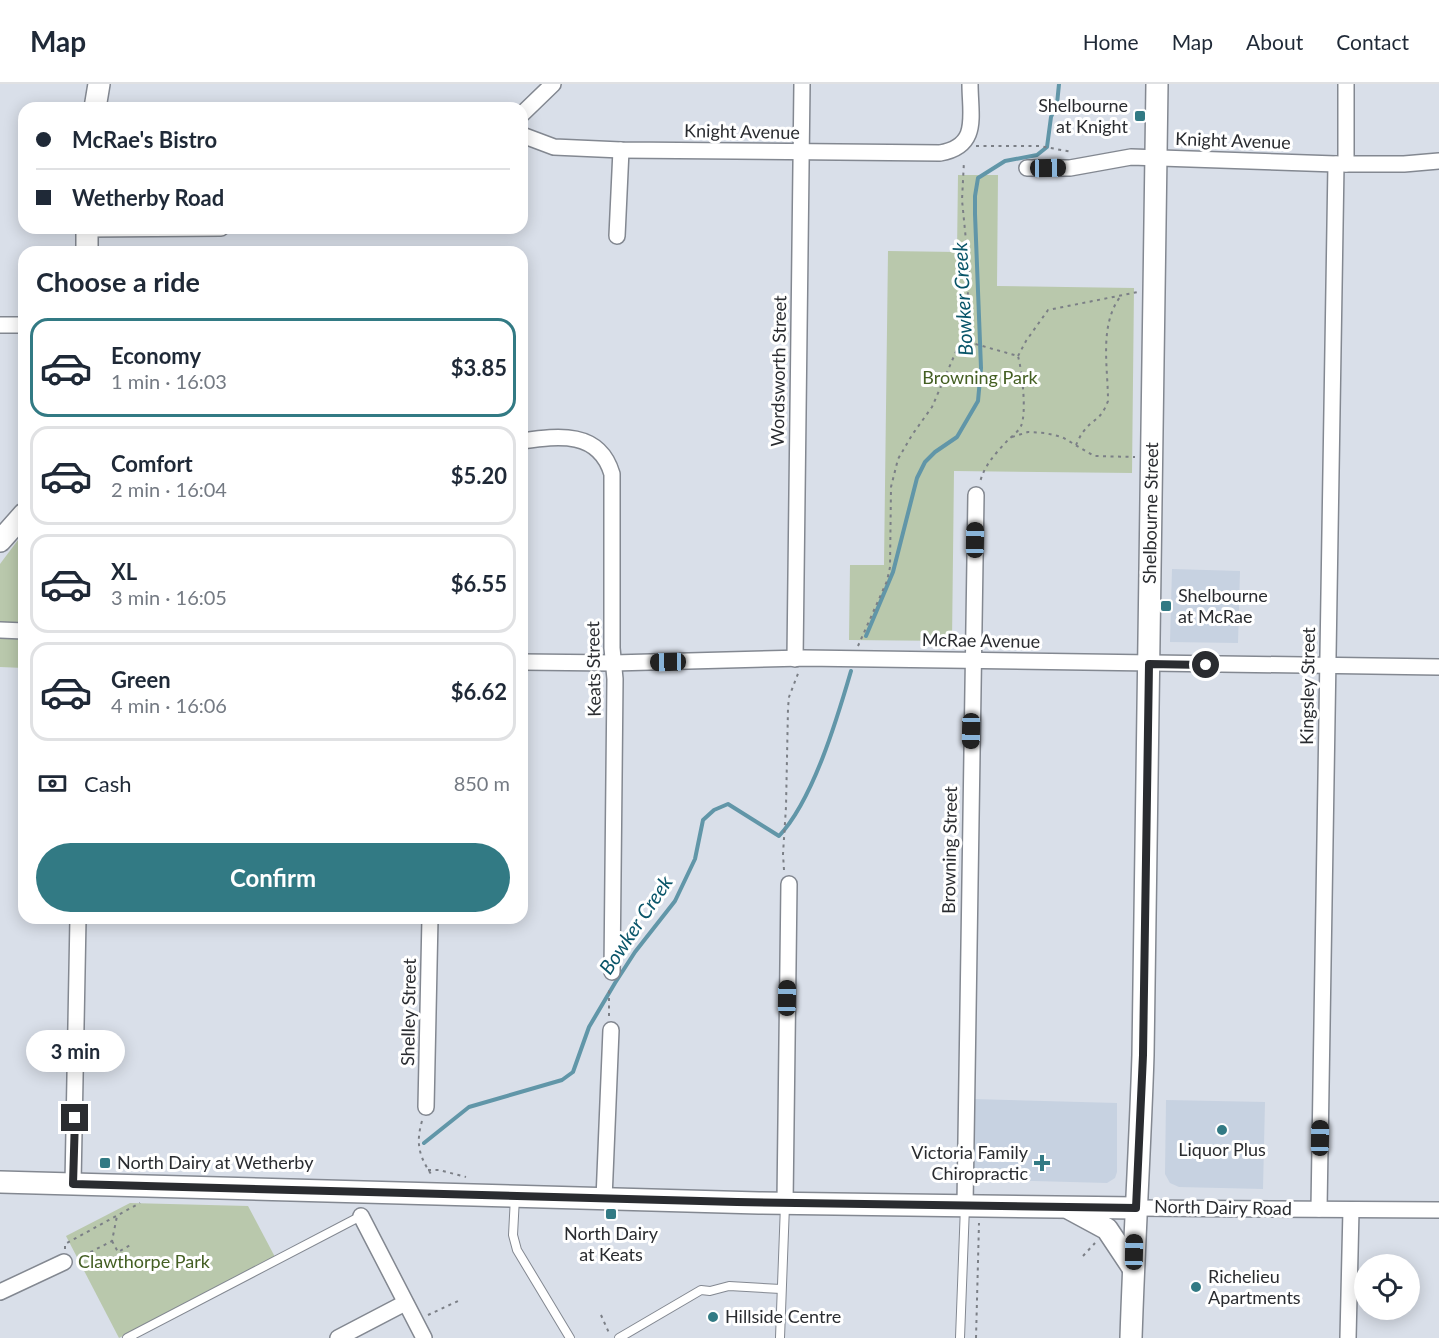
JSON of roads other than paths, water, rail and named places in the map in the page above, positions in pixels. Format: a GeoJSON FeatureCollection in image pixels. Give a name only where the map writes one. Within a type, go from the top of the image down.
{"type":"FeatureCollection","features":[{"type":"Feature","properties":{"kind":"street"},"geometry":{"type":"LineString","coordinates":[[96,102],[99,84]]}},
{"type":"Feature","properties":{"kind":"street"},"geometry":{"type":"LineString","coordinates":[[528,108],[553,84]]}},
{"type":"Feature","properties":{"kind":"street","name":"Wordsworth Street"},"geometry":{"type":"LineString","coordinates":[[798,663],[802,84]]}},
{"type":"Feature","properties":{"kind":"street","name":"Knight Avenue"},"geometry":{"type":"LineString","coordinates":[[528,137],[554,147],[621,150],[940,153],[954,150],[963,145],[969,137],[970,84]]}},
{"type":"Feature","properties":{"kind":"street","name":"Shelbourne Street"},"geometry":{"type":"LineString","coordinates":[[1131,1338],[1143,1055],[1157,84]]}},
{"type":"Feature","properties":{"kind":"street","name":"Kingsley Street"},"geometry":{"type":"LineString","coordinates":[[1319,1209],[1328,665],[1341,164],[1346,84]]}},
{"type":"Feature","properties":{"kind":"street"},"geometry":{"type":"LineString","coordinates":[[617,236],[621,150]]}},
{"type":"Feature","properties":{"kind":"street","name":"Knight Avenue"},"geometry":{"type":"LineString","coordinates":[[1027,168],[1070,168],[1131,156],[1341,164],[1404,164],[1439,161]]}},
{"type":"Feature","properties":{"kind":"street"},"geometry":{"type":"LineString","coordinates":[[0,325],[18,325]]}},
{"type":"Feature","properties":{"kind":"street","name":"Keats Street"},"geometry":{"type":"LineString","coordinates":[[528,440],[549,437],[581,440],[596,448],[610,466],[613,482],[611,976]]}},
{"type":"Feature","properties":{"kind":"street","name":"Browning Street"},"geometry":{"type":"LineString","coordinates":[[965,1205],[976,495]]}},
{"type":"Feature","properties":{"kind":"street"},"geometry":{"type":"LineString","coordinates":[[0,541],[18,521]]}},
{"type":"Feature","properties":{"kind":"street"},"geometry":{"type":"LineString","coordinates":[[0,630],[18,631]]}},
{"type":"Feature","properties":{"kind":"street","name":"McRae Avenue"},"geometry":{"type":"LineString","coordinates":[[528,662],[798,663],[852,659],[1439,667]]}},
{"type":"Feature","properties":{"kind":"street"},"geometry":{"type":"LineString","coordinates":[[785,1202],[789,884]]}},
{"type":"Feature","properties":{"kind":"street"},"geometry":{"type":"LineString","coordinates":[[73,1184],[78,924]]}},
{"type":"Feature","properties":{"kind":"street","name":"Shelley Street"},"geometry":{"type":"LineString","coordinates":[[426,1107],[430,924]]}},
{"type":"Feature","properties":{"kind":"street"},"geometry":{"type":"LineString","coordinates":[[604,1199],[610,1024]]}},
{"type":"Feature","properties":{"kind":"street","name":"North Dairy Road"},"geometry":{"type":"LineString","coordinates":[[0,1182],[604,1199],[1136,1208],[1439,1210]]}},
{"type":"Feature","properties":{"kind":"street"},"geometry":{"type":"LineString","coordinates":[[1064,1207],[1107,1229],[1133,1268]]}},
{"type":"Feature","properties":{"kind":"street"},"geometry":{"type":"LineString","coordinates":[[1348,1338],[1351,1210]]}},
{"type":"Feature","properties":{"kind":"street"},"geometry":{"type":"LineString","coordinates":[[361,1216],[424,1338]]}},
{"type":"Feature","properties":{"kind":"street"},"geometry":{"type":"LineString","coordinates":[[0,1292],[64,1262]]}},
{"type":"Feature","properties":{"kind":"street"},"geometry":{"type":"LineString","coordinates":[[338,1338],[405,1303]]}},
{"type":"Feature","properties":{"kind":"lane"},"geometry":{"type":"LineString","coordinates":[[515,1195],[513,1235],[517,1250],[570,1338]]}},
{"type":"Feature","properties":{"kind":"lane"},"geometry":{"type":"LineString","coordinates":[[780,1338],[785,1202]]}},
{"type":"Feature","properties":{"kind":"lane"},"geometry":{"type":"LineString","coordinates":[[960,1338],[965,1205]]}},
{"type":"Feature","properties":{"kind":"lane"},"geometry":{"type":"LineString","coordinates":[[128,1338],[361,1216]]}},
{"type":"Feature","properties":{"kind":"lane"},"geometry":{"type":"LineString","coordinates":[[619,1338],[701,1290],[710,1291],[729,1287],[781,1289]]}},
{"type":"Feature","properties":{"kind":"waterway","name":"Bowker Creek"},"geometry":{"type":"LineString","coordinates":[[866,636],[893,572],[917,478],[925,462],[957,437],[978,401],[981,368],[975,214],[978,178],[1005,161],[1037,155],[1047,147],[1059,84]]}},
{"type":"Feature","properties":{"kind":"waterway","name":"Bowker Creek"},"geometry":{"type":"LineString","coordinates":[[424,1143],[469,1107],[562,1080],[573,1072],[589,1027],[615,983],[635,952],[675,901],[695,859],[703,820],[714,810],[728,804],[779,836],[803,802],[813,781],[831,735],[851,671]]}},
{"type":"Feature","properties":{"kind":"place","name":"Shelbourne at Knight"},"geometry":{"type":"Point","coordinates":[1140,116]}},
{"type":"Feature","properties":{"kind":"place","name":"Shelbourne at McRae"},"geometry":{"type":"Point","coordinates":[1166,606]}},
{"type":"Feature","properties":{"kind":"place","name":"Liquor Plus"},"geometry":{"type":"Point","coordinates":[1222,1130]}},
{"type":"Feature","properties":{"kind":"place","name":"North Dairy at Wetherby"},"geometry":{"type":"Point","coordinates":[105,1163]}},
{"type":"Feature","properties":{"kind":"place","name":"Victoria Family Chiropractic"},"geometry":{"type":"Point","coordinates":[1042,1163]}},
{"type":"Feature","properties":{"kind":"place","name":"North Dairy at Keats"},"geometry":{"type":"Point","coordinates":[611,1214]}},
{"type":"Feature","properties":{"kind":"place","name":"Richelieu Apartments"},"geometry":{"type":"Point","coordinates":[1196,1287]}},
{"type":"Feature","properties":{"kind":"place","name":"Hillside Centre"},"geometry":{"type":"Point","coordinates":[713,1317]}},
{"type":"Feature","properties":{"kind":"park label","name":"Browning Park"},"geometry":{"type":"Point","coordinates":[980,378]}},
{"type":"Feature","properties":{"kind":"park label","name":"Clawthorpe Park"},"geometry":{"type":"Point","coordinates":[144,1262]}}]}
